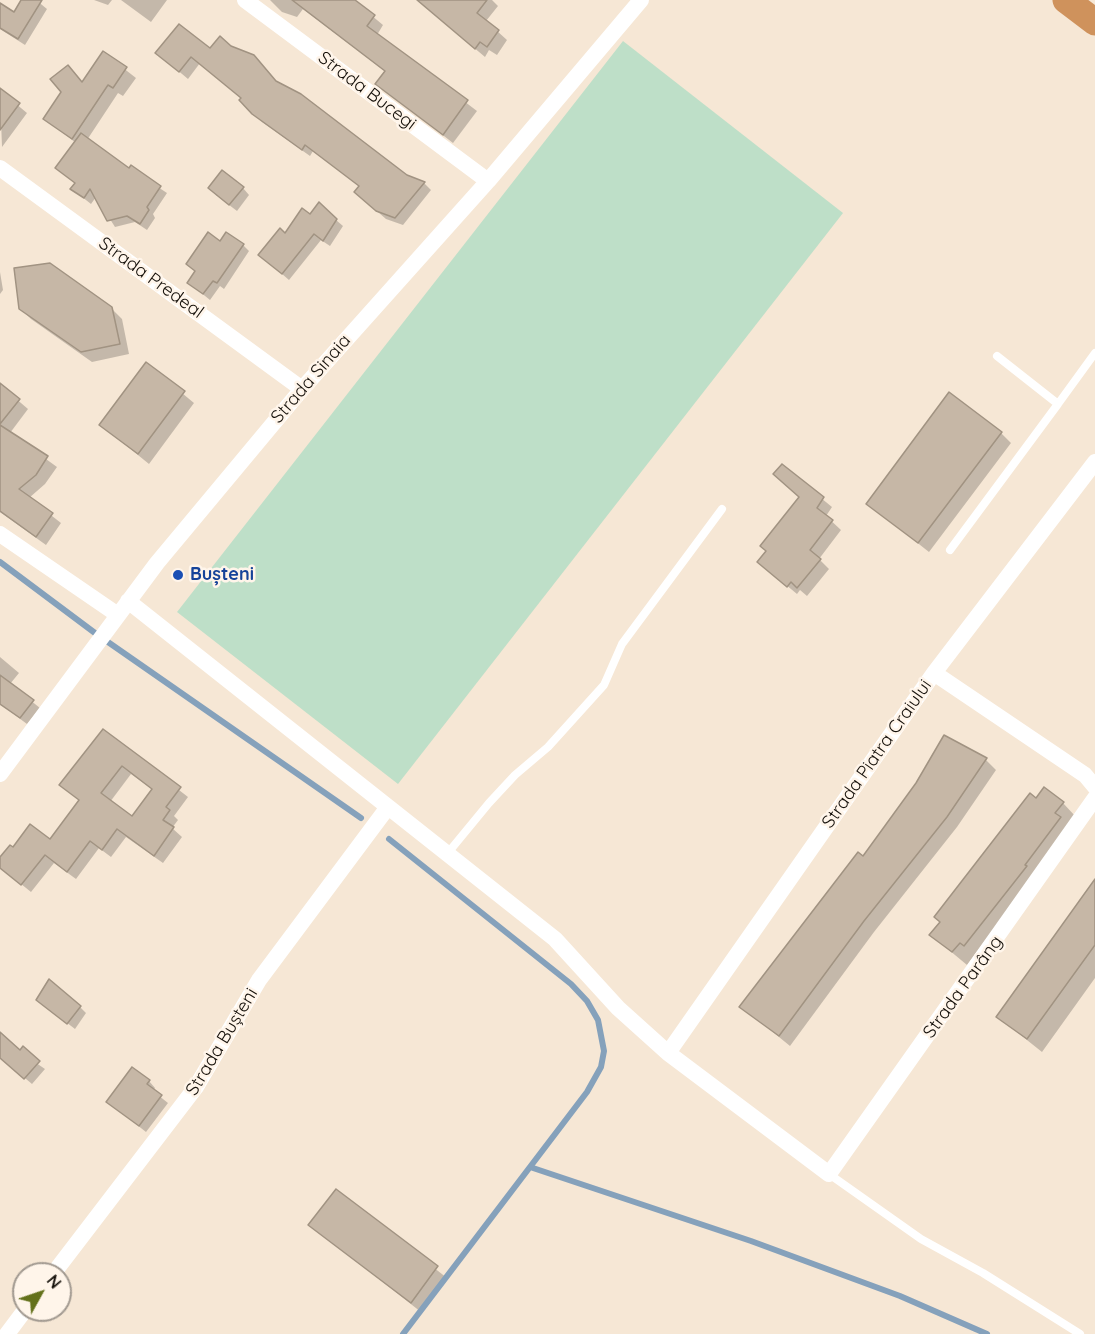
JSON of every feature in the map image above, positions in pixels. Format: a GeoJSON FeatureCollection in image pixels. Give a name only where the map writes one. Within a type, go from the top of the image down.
{"type":"FeatureCollection","features":[{"type":"Feature","properties":{"kind":"highway"},"geometry":{"type":"LineString","coordinates":[[1066,0],[1095,22]]}},
{"type":"Feature","properties":{"kind":"street","name":"Strada Bucegi"},"geometry":{"type":"LineString","coordinates":[[245,0],[488,181]]}},
{"type":"Feature","properties":{"kind":"street","name":"Strada Sinaia"},"geometry":{"type":"LineString","coordinates":[[0,774],[128,601],[302,388],[488,181],[641,0]]}},
{"type":"Feature","properties":{"kind":"street","name":"Strada Predeal"},"geometry":{"type":"LineString","coordinates":[[0,168],[302,388]]}},
{"type":"Feature","properties":{"kind":"street","name":"Strada Piatra Craiului"},"geometry":{"type":"LineString","coordinates":[[668,1053],[934,673],[1095,462]]}},
{"type":"Feature","properties":{"kind":"street"},"geometry":{"type":"LineString","coordinates":[[0,534],[118,615]]}},
{"type":"Feature","properties":{"kind":"street"},"geometry":{"type":"LineString","coordinates":[[128,601],[555,939],[618,1008],[668,1053],[829,1174]]}},
{"type":"Feature","properties":{"kind":"street"},"geometry":{"type":"LineString","coordinates":[[934,673],[1085,775],[1095,787]]}},
{"type":"Feature","properties":{"kind":"street","name":"Strada Parâng"},"geometry":{"type":"LineString","coordinates":[[829,1174],[1095,798]]}},
{"type":"Feature","properties":{"kind":"street","name":"Strada Bușteni"},"geometry":{"type":"LineString","coordinates":[[62,1262],[196,1087],[260,980],[388,807]]}},
{"type":"Feature","properties":{"kind":"lane"},"geometry":{"type":"LineString","coordinates":[[950,550],[1095,353]]}},
{"type":"Feature","properties":{"kind":"lane"},"geometry":{"type":"LineString","coordinates":[[997,356],[1058,404]]}},
{"type":"Feature","properties":{"kind":"lane"},"geometry":{"type":"LineString","coordinates":[[447,855],[489,803],[548,747],[604,685],[622,644],[722,509]]}},
{"type":"Feature","properties":{"kind":"lane"},"geometry":{"type":"LineString","coordinates":[[829,1174],[921,1239],[983,1273],[1080,1334]]}},
{"type":"Feature","properties":{"kind":"green space"},"geometry":{"type":"Polygon","coordinates":[[[623,41],[843,213],[398,784],[177,612],[623,41]]]}},
{"type":"Feature","properties":{"kind":"building"},"geometry":{"type":"Polygon","coordinates":[[[21,0],[42,0],[18,39],[0,28],[0,3],[14,12],[21,0]]]}},
{"type":"Feature","properties":{"kind":"building"},"geometry":{"type":"Polygon","coordinates":[[[292,0],[355,0],[375,15],[367,26],[468,100],[443,135],[375,84],[385,71],[292,0]]]}},
{"type":"Feature","properties":{"kind":"building"},"geometry":{"type":"Polygon","coordinates":[[[417,0],[487,0],[477,13],[499,30],[487,47],[480,42],[475,49],[417,0]]]}},
{"type":"Feature","properties":{"kind":"building"},"geometry":{"type":"Polygon","coordinates":[[[179,24],[210,48],[220,36],[231,46],[254,55],[276,81],[301,94],[407,175],[425,182],[395,218],[376,211],[354,192],[359,186],[305,145],[302,150],[252,114],[239,100],[241,98],[191,57],[179,72],[155,53],[179,24]]]}},
{"type":"Feature","properties":{"kind":"building"},"geometry":{"type":"Polygon","coordinates":[[[103,51],[127,67],[113,88],[108,85],[72,139],[43,119],[61,92],[50,79],[68,65],[82,82],[103,51]]]}},
{"type":"Feature","properties":{"kind":"building"},"geometry":{"type":"Polygon","coordinates":[[[0,88],[20,103],[0,130],[0,88]]]}},
{"type":"Feature","properties":{"kind":"building"},"geometry":{"type":"Polygon","coordinates":[[[81,133],[129,168],[131,165],[161,186],[147,207],[149,210],[140,224],[127,216],[107,221],[90,189],[84,198],[70,189],[75,183],[55,168],[81,133]]]}},
{"type":"Feature","properties":{"kind":"building"},"geometry":{"type":"Polygon","coordinates":[[[222,170],[244,187],[229,205],[208,188],[222,170]]]}},
{"type":"Feature","properties":{"kind":"building"},"geometry":{"type":"Polygon","coordinates":[[[319,202],[337,219],[323,241],[314,234],[282,274],[258,255],[280,228],[285,233],[302,208],[310,214],[319,202]]]}},
{"type":"Feature","properties":{"kind":"building"},"geometry":{"type":"Polygon","coordinates":[[[208,232],[220,241],[226,232],[244,244],[217,283],[213,281],[203,294],[187,283],[195,271],[186,264],[208,232]]]}},
{"type":"Feature","properties":{"kind":"building"},"geometry":{"type":"Polygon","coordinates":[[[50,263],[112,307],[120,344],[81,352],[19,309],[14,268],[50,263]]]}},
{"type":"Feature","properties":{"kind":"building"},"geometry":{"type":"Polygon","coordinates":[[[146,362],[185,391],[138,454],[99,425],[146,362]]]}},
{"type":"Feature","properties":{"kind":"building"},"geometry":{"type":"Polygon","coordinates":[[[0,383],[20,399],[0,424],[0,383]]]}},
{"type":"Feature","properties":{"kind":"building"},"geometry":{"type":"Polygon","coordinates":[[[949,392],[1002,432],[918,543],[866,504],[949,392]]]}},
{"type":"Feature","properties":{"kind":"building"},"geometry":{"type":"Polygon","coordinates":[[[0,425],[48,456],[36,475],[19,489],[53,513],[36,537],[0,511],[0,425]]]}},
{"type":"Feature","properties":{"kind":"building"},"geometry":{"type":"Polygon","coordinates":[[[782,464],[824,497],[817,508],[833,520],[810,550],[821,559],[797,588],[791,582],[787,587],[757,562],[766,551],[760,546],[799,497],[773,474],[782,464]]]}},
{"type":"Feature","properties":{"kind":"building"},"geometry":{"type":"Polygon","coordinates":[[[0,675],[34,700],[20,718],[0,704],[0,675]]]}},
{"type":"Feature","properties":{"kind":"building"},"geometry":{"type":"Polygon","coordinates":[[[103,729],[181,787],[166,807],[170,810],[163,820],[174,827],[154,856],[117,829],[102,850],[90,841],[67,872],[45,855],[21,885],[0,868],[0,857],[10,845],[13,847],[30,824],[50,839],[79,800],[59,785],[103,729]],[[122,766],[101,793],[132,816],[152,789],[122,766]]]}},
{"type":"Feature","properties":{"kind":"building"},"geometry":{"type":"Polygon","coordinates":[[[944,735],[987,758],[947,817],[864,921],[779,1036],[739,1007],[858,852],[863,856],[916,783],[944,735]]]}},
{"type":"Feature","properties":{"kind":"building"},"geometry":{"type":"Polygon","coordinates":[[[1044,787],[1064,802],[1055,813],[1061,817],[1025,865],[1027,866],[964,946],[960,943],[952,952],[929,935],[940,922],[934,917],[1030,793],[1036,798],[1044,787]]]}},
{"type":"Feature","properties":{"kind":"building"},"geometry":{"type":"Polygon","coordinates":[[[1095,879],[1095,945],[1027,1039],[996,1017],[1095,879]]]}},
{"type":"Feature","properties":{"kind":"building"},"geometry":{"type":"Polygon","coordinates":[[[49,979],[81,1006],[67,1024],[36,1000],[49,979]]]}},
{"type":"Feature","properties":{"kind":"building"},"geometry":{"type":"Polygon","coordinates":[[[0,1032],[20,1050],[23,1046],[40,1061],[24,1079],[0,1058],[0,1032]]]}},
{"type":"Feature","properties":{"kind":"building"},"geometry":{"type":"Polygon","coordinates":[[[132,1067],[150,1080],[147,1084],[162,1095],[139,1126],[106,1102],[132,1067]]]}},
{"type":"Feature","properties":{"kind":"building"},"geometry":{"type":"Polygon","coordinates":[[[336,1189],[438,1266],[411,1303],[308,1225],[336,1189]]]}},
{"type":"Feature","properties":{"kind":"waterway"},"geometry":{"type":"LineString","coordinates":[[0,562],[95,633],[361,818]]}},
{"type":"Feature","properties":{"kind":"waterway"},"geometry":{"type":"LineString","coordinates":[[389,839],[571,984],[587,1001],[598,1020],[604,1051],[601,1067],[587,1092],[403,1334]]}},
{"type":"Feature","properties":{"kind":"waterway"},"geometry":{"type":"LineString","coordinates":[[530,1167],[751,1241],[900,1296],[987,1334]]}},
{"type":"Feature","properties":{"kind":"place","name":"Bușteni"},"geometry":{"type":"Point","coordinates":[178,575]}}]}
